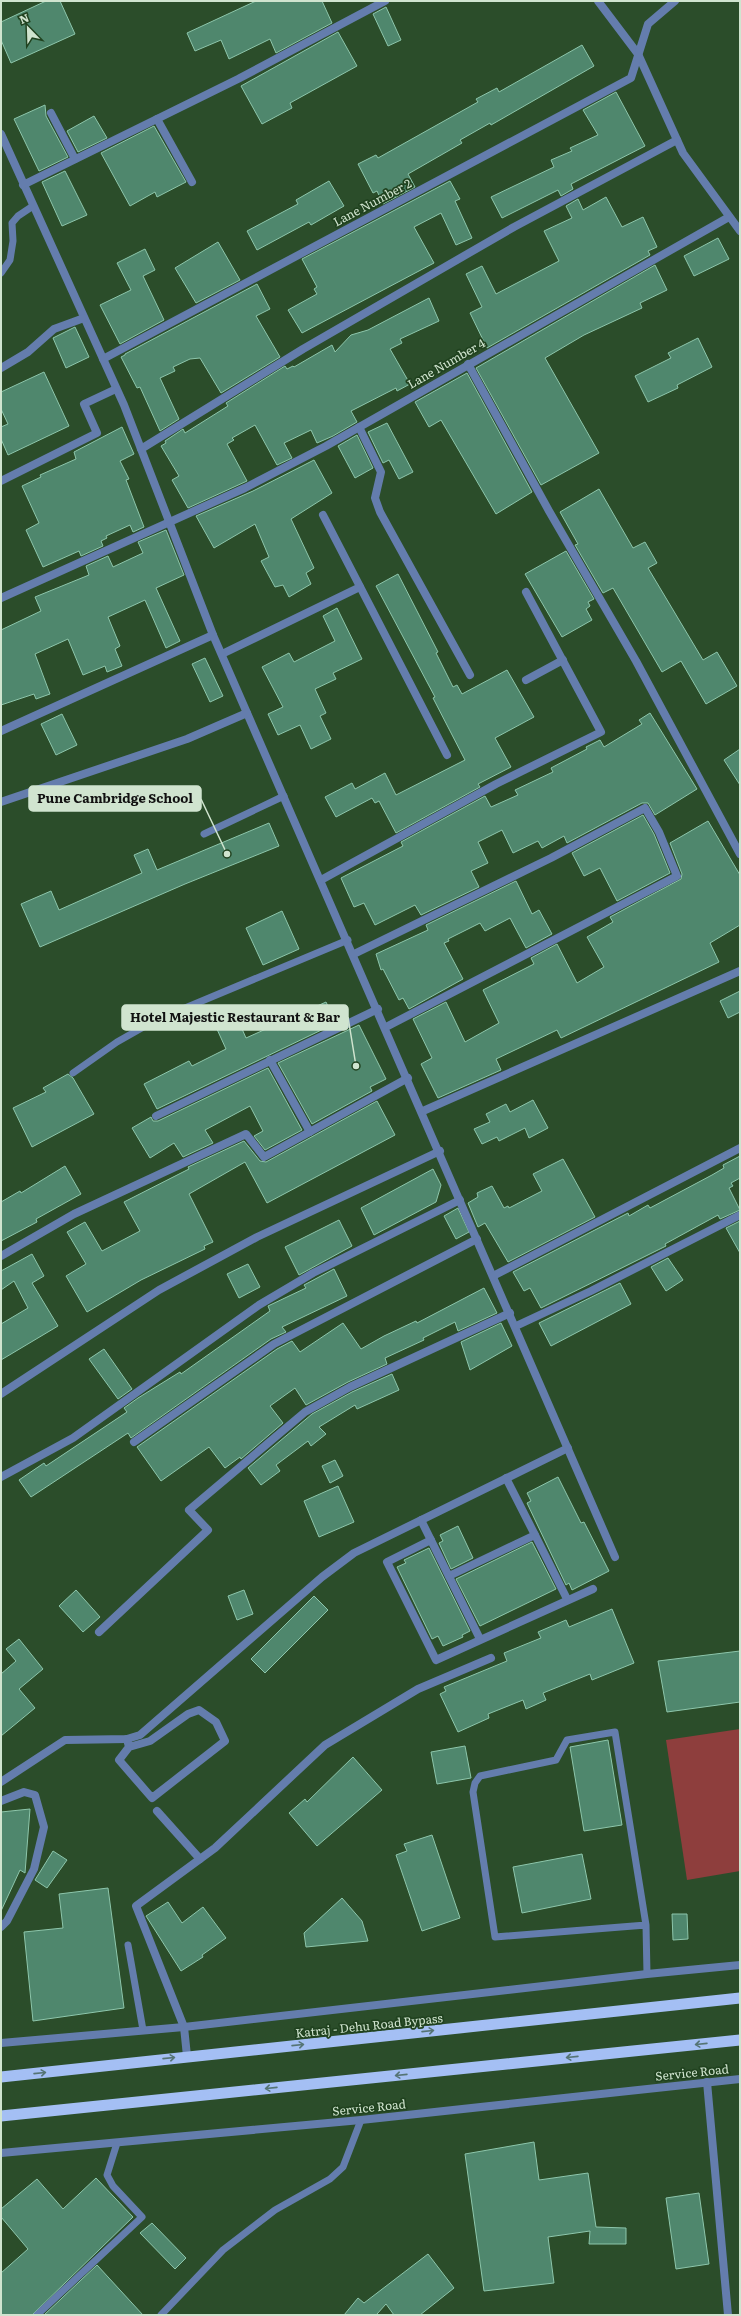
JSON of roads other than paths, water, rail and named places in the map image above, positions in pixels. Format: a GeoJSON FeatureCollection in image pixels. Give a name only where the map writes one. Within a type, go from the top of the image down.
{"type":"FeatureCollection","features":[{"type":"Feature","properties":{"kind":"highway","name":"Katraj - Dehu Road Bypass"},"geometry":{"type":"LineString","coordinates":[[1,2077],[740,1998]]}},
{"type":"Feature","properties":{"kind":"highway"},"geometry":{"type":"LineString","coordinates":[[1,2116],[740,2040]]}},
{"type":"Feature","properties":{"kind":"street"},"geometry":{"type":"LineString","coordinates":[[23,184],[157,119],[385,1]]}},
{"type":"Feature","properties":{"kind":"street"},"geometry":{"type":"LineString","coordinates":[[598,1],[638,54],[683,153],[740,231]]}},
{"type":"Feature","properties":{"kind":"street","name":"Lane Number 2"},"geometry":{"type":"LineString","coordinates":[[103,359],[631,78],[648,24],[675,1]]}},
{"type":"Feature","properties":{"kind":"street"},"geometry":{"type":"LineString","coordinates":[[51,113],[75,159]]}},
{"type":"Feature","properties":{"kind":"street"},"geometry":{"type":"LineString","coordinates":[[157,119],[192,182]]}},
{"type":"Feature","properties":{"kind":"street"},"geometry":{"type":"LineString","coordinates":[[1,134],[32,206],[116,389],[141,449],[213,635],[423,1111],[460,1200],[615,1557]]}},
{"type":"Feature","properties":{"kind":"street"},"geometry":{"type":"LineString","coordinates":[[141,449],[303,349],[514,227],[677,140]]}},
{"type":"Feature","properties":{"kind":"street","name":"Lane Number 4"},"geometry":{"type":"LineString","coordinates":[[1,598],[245,488],[359,427],[729,217]]}},
{"type":"Feature","properties":{"kind":"street"},"geometry":{"type":"LineString","coordinates":[[1,368],[28,352],[54,329],[84,318]]}},
{"type":"Feature","properties":{"kind":"street"},"geometry":{"type":"LineString","coordinates":[[468,364],[549,511],[636,661],[740,854]]}},
{"type":"Feature","properties":{"kind":"street"},"geometry":{"type":"LineString","coordinates":[[1,481],[97,434],[84,404],[116,389]]}},
{"type":"Feature","properties":{"kind":"street"},"geometry":{"type":"LineString","coordinates":[[359,427],[381,472],[375,498],[380,512],[470,675]]}},
{"type":"Feature","properties":{"kind":"street"},"geometry":{"type":"LineString","coordinates":[[323,515],[447,755]]}},
{"type":"Feature","properties":{"kind":"street"},"geometry":{"type":"LineString","coordinates":[[222,654],[360,587]]}},
{"type":"Feature","properties":{"kind":"street"},"geometry":{"type":"LineString","coordinates":[[321,880],[496,784],[601,732],[526,592]]}},
{"type":"Feature","properties":{"kind":"street"},"geometry":{"type":"LineString","coordinates":[[1,731],[213,635]]}},
{"type":"Feature","properties":{"kind":"street"},"geometry":{"type":"LineString","coordinates":[[526,680],[563,660]]}},
{"type":"Feature","properties":{"kind":"street"},"geometry":{"type":"LineString","coordinates":[[1,802],[187,740],[247,712]]}},
{"type":"Feature","properties":{"kind":"street"},"geometry":{"type":"LineString","coordinates":[[354,954],[551,858],[645,808],[659,832],[678,876],[386,1027]]}},
{"type":"Feature","properties":{"kind":"street"},"geometry":{"type":"LineString","coordinates":[[423,1111],[740,971]]}},
{"type":"Feature","properties":{"kind":"street"},"geometry":{"type":"LineString","coordinates":[[156,1116],[378,1009]]}},
{"type":"Feature","properties":{"kind":"street"},"geometry":{"type":"LineString","coordinates":[[270,1060],[310,1132]]}},
{"type":"Feature","properties":{"kind":"street"},"geometry":{"type":"LineString","coordinates":[[1,1256],[74,1214],[246,1134],[264,1157],[408,1078]]}},
{"type":"Feature","properties":{"kind":"street"},"geometry":{"type":"LineString","coordinates":[[493,1276],[740,1148]]}},
{"type":"Feature","properties":{"kind":"street"},"geometry":{"type":"LineString","coordinates":[[1,1394],[159,1290],[257,1237],[440,1151]]}},
{"type":"Feature","properties":{"kind":"street"},"geometry":{"type":"LineString","coordinates":[[1,1477],[73,1438],[259,1305],[313,1273],[460,1200]]}},
{"type":"Feature","properties":{"kind":"street"},"geometry":{"type":"LineString","coordinates":[[516,1326],[591,1291],[740,1215]]}},
{"type":"Feature","properties":{"kind":"street"},"geometry":{"type":"LineString","coordinates":[[134,1442],[274,1344],[477,1239]]}},
{"type":"Feature","properties":{"kind":"street"},"geometry":{"type":"LineString","coordinates":[[100,1632],[208,1530],[188,1510],[305,1412],[350,1387],[510,1314]]}},
{"type":"Feature","properties":{"kind":"street"},"geometry":{"type":"LineString","coordinates":[[1,1782],[65,1740],[128,1743],[150,1741],[188,1714],[199,1710],[216,1722],[225,1741],[152,1798],[119,1760],[128,1743],[140,1735],[322,1577],[354,1553],[568,1448]]}},
{"type":"Feature","properties":{"kind":"street"},"geometry":{"type":"LineString","coordinates":[[506,1478],[567,1599]]}},
{"type":"Feature","properties":{"kind":"street"},"geometry":{"type":"LineString","coordinates":[[421,1520],[480,1639]]}},
{"type":"Feature","properties":{"kind":"street"},"geometry":{"type":"LineString","coordinates":[[449,1576],[535,1535]]}},
{"type":"Feature","properties":{"kind":"street"},"geometry":{"type":"LineString","coordinates":[[431,1540],[387,1562],[436,1660],[567,1599],[593,1589]]}},
{"type":"Feature","properties":{"kind":"street"},"geometry":{"type":"LineString","coordinates":[[187,2056],[184,2027],[136,1906],[215,1848],[325,1745],[418,1689],[491,1658]]}},
{"type":"Feature","properties":{"kind":"street"},"geometry":{"type":"LineString","coordinates":[[1,1801],[24,1792],[34,1795],[44,1827],[34,1869],[7,1921],[1,1927]]}},
{"type":"Feature","properties":{"kind":"street"},"geometry":{"type":"LineString","coordinates":[[157,1810],[200,1859]]}},
{"type":"Feature","properties":{"kind":"street"},"geometry":{"type":"LineString","coordinates":[[1,2043],[184,2027],[647,1974],[740,1965]]}},
{"type":"Feature","properties":{"kind":"street","name":"Service Road"},"geometry":{"type":"LineString","coordinates":[[1,2154],[361,2120],[740,2079]]}},
{"type":"Feature","properties":{"kind":"street"},"geometry":{"type":"LineString","coordinates":[[707,2082],[728,2315]]}},
{"type":"Feature","properties":{"kind":"lane"},"geometry":{"type":"LineString","coordinates":[[1,273],[10,260],[13,241],[12,223],[18,216],[32,206]]}},
{"type":"Feature","properties":{"kind":"lane"},"geometry":{"type":"LineString","coordinates":[[204,834],[284,796]]}},
{"type":"Feature","properties":{"kind":"lane"},"geometry":{"type":"LineString","coordinates":[[73,1073],[116,1042],[154,1022],[348,940]]}},
{"type":"Feature","properties":{"kind":"lane"},"geometry":{"type":"LineString","coordinates":[[646,1924],[495,1937],[473,1792],[475,1783],[480,1776],[556,1760],[567,1740],[615,1732],[646,1924],[647,1974]]}},
{"type":"Feature","properties":{"kind":"lane"},"geometry":{"type":"LineString","coordinates":[[128,1945],[143,2030]]}},
{"type":"Feature","properties":{"kind":"lane"},"geometry":{"type":"LineString","coordinates":[[161,2315],[223,2250],[275,2210],[330,2179],[343,2167],[361,2120]]}},
{"type":"Feature","properties":{"kind":"lane"},"geometry":{"type":"LineString","coordinates":[[37,2315],[142,2217],[113,2186],[107,2175],[117,2143]]}},
{"type":"Feature","properties":{"kind":"place","name":"Pune Cambridge School"},"geometry":{"type":"Point","coordinates":[227,854]}},
{"type":"Feature","properties":{"kind":"place","name":"Hotel Majestic Restaurant & Bar"},"geometry":{"type":"Point","coordinates":[356,1066]}}]}
